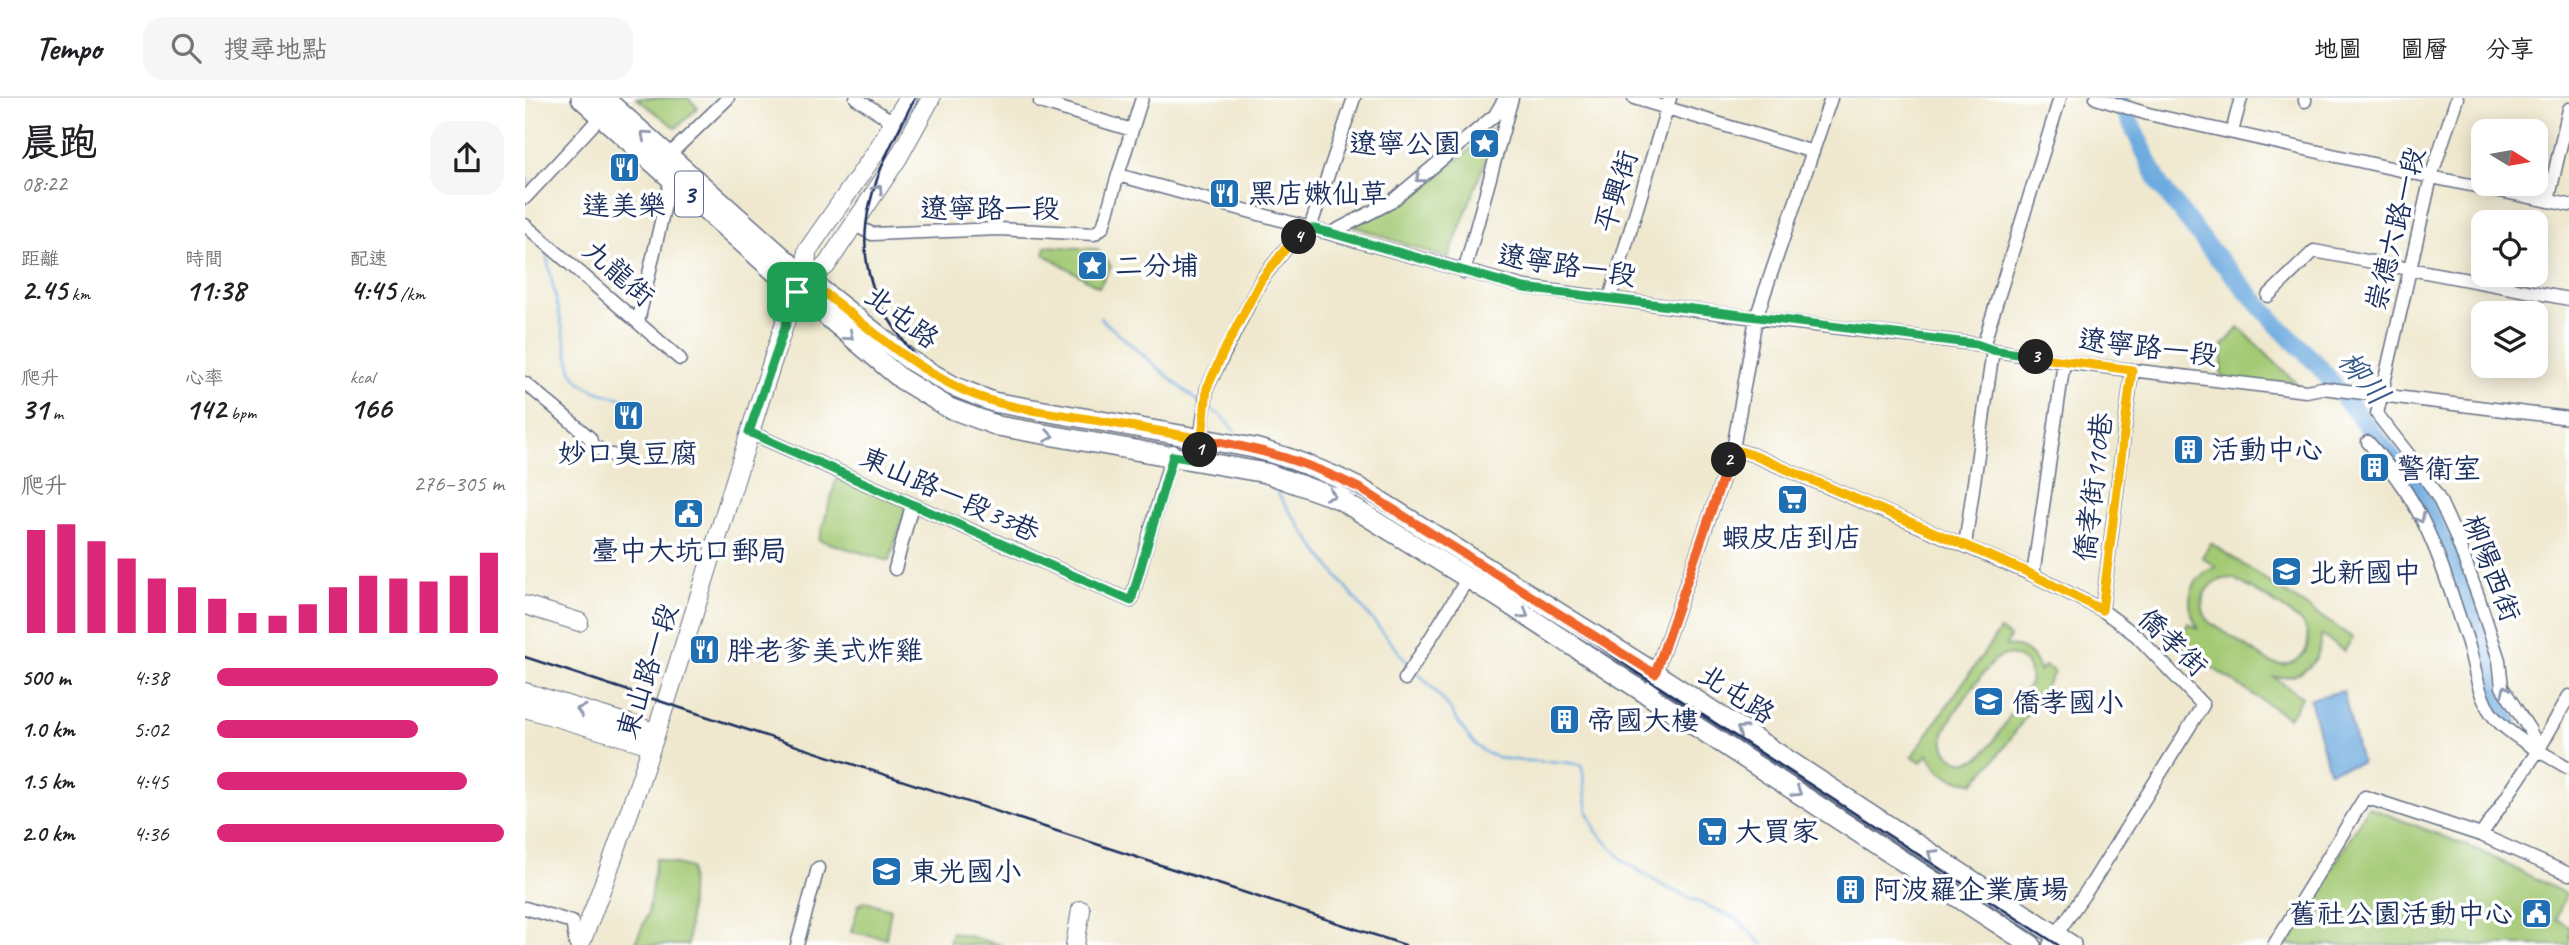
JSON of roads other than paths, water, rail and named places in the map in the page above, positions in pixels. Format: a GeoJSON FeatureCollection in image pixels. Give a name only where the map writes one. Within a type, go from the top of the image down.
{"type":"FeatureCollection","features":[{"type":"Feature","properties":{"kind":"main road","name":"北屯路"},"geometry":{"type":"LineString","coordinates":[[581,98],[606,106],[666,167],[802,285],[901,379],[949,408],[981,421],[1027,433],[1266,473],[1339,499],[1468,578],[2031,945]]}},
{"type":"Feature","properties":{"kind":"main road","name":"東山路一段"},"geometry":{"type":"LineString","coordinates":[[578,945],[653,738],[724,521],[749,432],[802,285],[807,251],[895,123],[908,98]]}},
{"type":"Feature","properties":{"kind":"main road"},"geometry":{"type":"LineString","coordinates":[[802,285],[827,266],[898,158],[931,98]]}},
{"type":"Feature","properties":{"kind":"main road","name":"北屯路"},"geometry":{"type":"LineString","coordinates":[[802,285],[911,361],[968,392],[993,402],[1244,446],[1311,465],[1361,489],[1655,674],[2059,942]]}},
{"type":"Feature","properties":{"kind":"main road"},"geometry":{"type":"LineString","coordinates":[[525,605],[579,622]]}},
{"type":"Feature","properties":{"kind":"main road"},"geometry":{"type":"LineString","coordinates":[[525,692],[653,738]]}},
{"type":"Feature","properties":{"kind":"main road"},"geometry":{"type":"LineString","coordinates":[[525,708],[653,738]]}},
{"type":"Feature","properties":{"kind":"main road"},"geometry":{"type":"LineString","coordinates":[[1075,945],[1081,910]]}},
{"type":"Feature","properties":{"kind":"street"},"geometry":{"type":"LineString","coordinates":[[638,322],[666,167],[728,98]]}},
{"type":"Feature","properties":{"kind":"street"},"geometry":{"type":"LineString","coordinates":[[856,98],[895,123]]}},
{"type":"Feature","properties":{"kind":"street"},"geometry":{"type":"LineString","coordinates":[[1041,98],[1040,102],[1132,130]]}},
{"type":"Feature","properties":{"kind":"street"},"geometry":{"type":"LineString","coordinates":[[1118,175],[1143,98]]}},
{"type":"Feature","properties":{"kind":"street"},"geometry":{"type":"LineString","coordinates":[[1198,460],[1207,388],[1261,280],[1287,247],[1310,228],[1355,98]]}},
{"type":"Feature","properties":{"kind":"street"},"geometry":{"type":"LineString","coordinates":[[1331,233],[1391,202],[1495,115],[1505,98]]}},
{"type":"Feature","properties":{"kind":"street"},"geometry":{"type":"LineString","coordinates":[[1464,272],[1512,98]]}},
{"type":"Feature","properties":{"kind":"street"},"geometry":{"type":"LineString","coordinates":[[1634,98],[1668,103],[1813,152]]}},
{"type":"Feature","properties":{"kind":"street"},"geometry":{"type":"LineString","coordinates":[[1651,697],[1655,674],[1733,449],[1756,318],[1831,98]]}},
{"type":"Feature","properties":{"kind":"street"},"geometry":{"type":"LineString","coordinates":[[1965,545],[1988,348],[2060,98]]}},
{"type":"Feature","properties":{"kind":"street"},"geometry":{"type":"LineString","coordinates":[[2232,132],[2241,98]]}},
{"type":"Feature","properties":{"kind":"street","name":"崇德六路一段"},"geometry":{"type":"LineString","coordinates":[[2377,414],[2431,177],[2457,98]]}},
{"type":"Feature","properties":{"kind":"street"},"geometry":{"type":"LineString","coordinates":[[2101,99],[2232,132],[2569,205]]}},
{"type":"Feature","properties":{"kind":"street","name":"平興街"},"geometry":{"type":"LineString","coordinates":[[1610,298],[1668,103]]}},
{"type":"Feature","properties":{"kind":"street"},"geometry":{"type":"LineString","coordinates":[[525,198],[606,106]]}},
{"type":"Feature","properties":{"kind":"street"},"geometry":{"type":"LineString","coordinates":[[2547,201],[2569,109]]}},
{"type":"Feature","properties":{"kind":"street","name":"遼寧路一段"},"geometry":{"type":"LineString","coordinates":[[855,225],[872,234],[999,229],[1094,234],[1103,227],[1118,175],[1524,288],[1910,335],[2064,362],[2306,391],[2322,388],[2379,396]]}},
{"type":"Feature","properties":{"kind":"street","name":"九龍街"},"geometry":{"type":"LineString","coordinates":[[525,225],[680,359]]}},
{"type":"Feature","properties":{"kind":"street"},"geometry":{"type":"LineString","coordinates":[[2268,296],[2314,251],[2569,299]]}},
{"type":"Feature","properties":{"kind":"street"},"geometry":{"type":"LineString","coordinates":[[2033,575],[2064,362]]}},
{"type":"Feature","properties":{"kind":"street","name":"僑孝街110巷"},"geometry":{"type":"LineString","coordinates":[[2102,610],[2132,370]]}},
{"type":"Feature","properties":{"kind":"street"},"geometry":{"type":"LineString","coordinates":[[528,391],[574,424],[590,438],[592,445],[608,454],[629,458]]}},
{"type":"Feature","properties":{"kind":"street"},"geometry":{"type":"LineString","coordinates":[[2379,396],[2569,418]]}},
{"type":"Feature","properties":{"kind":"street","name":"柳陽西街"},"geometry":{"type":"LineString","coordinates":[[2377,414],[2419,468],[2455,534],[2499,660],[2502,687],[2539,749]]}},
{"type":"Feature","properties":{"kind":"street","name":"東山路一段33巷"},"geometry":{"type":"LineString","coordinates":[[749,432],[1131,601],[1173,456]]}},
{"type":"Feature","properties":{"kind":"street"},"geometry":{"type":"LineString","coordinates":[[1173,456],[1176,434]]}},
{"type":"Feature","properties":{"kind":"street"},"geometry":{"type":"LineString","coordinates":[[2368,442],[2409,495],[2426,529],[2472,654],[2481,695],[2493,715],[2509,731],[2569,768]]}},
{"type":"Feature","properties":{"kind":"street","name":"僑孝街"},"geometry":{"type":"LineString","coordinates":[[1733,449],[1965,545],[2102,610],[2137,636],[2203,705],[2092,883],[2059,942]]}},
{"type":"Feature","properties":{"kind":"street"},"geometry":{"type":"LineString","coordinates":[[895,569],[912,505]]}},
{"type":"Feature","properties":{"kind":"street"},"geometry":{"type":"LineString","coordinates":[[1407,677],[1468,578]]}},
{"type":"Feature","properties":{"kind":"street"},"geometry":{"type":"LineString","coordinates":[[2481,835],[2539,749],[2569,696]]}},
{"type":"Feature","properties":{"kind":"street"},"geometry":{"type":"LineString","coordinates":[[2274,945],[2365,797],[2481,835],[2569,874]]}},
{"type":"Feature","properties":{"kind":"street"},"geometry":{"type":"LineString","coordinates":[[797,945],[818,868]]}},
{"type":"Feature","properties":{"kind":"street"},"geometry":{"type":"LineString","coordinates":[[525,908],[572,922],[578,945]]}},
{"type":"Feature","properties":{"kind":"water"},"geometry":{"type":"Polygon","coordinates":[[[2343,691],[2361,763],[2329,771],[2310,699],[2343,691]]]}},
{"type":"Feature","properties":{"kind":"waterway","name":"柳川"},"geometry":{"type":"LineString","coordinates":[[2119,98],[2160,185],[2210,249],[2279,327],[2317,364],[2419,491],[2451,557],[2488,663],[2491,689],[2510,725]]}},
{"type":"Feature","properties":{"kind":"waterway"},"geometry":{"type":"LineString","coordinates":[[525,174],[530,186]]}},
{"type":"Feature","properties":{"kind":"waterway"},"geometry":{"type":"LineString","coordinates":[[545,249],[572,372],[592,389],[635,401]]}},
{"type":"Feature","properties":{"kind":"waterway"},"geometry":{"type":"LineString","coordinates":[[1100,318],[1198,402]]}},
{"type":"Feature","properties":{"kind":"waterway"},"geometry":{"type":"LineString","coordinates":[[1212,410],[1222,416],[1235,431]]}},
{"type":"Feature","properties":{"kind":"waterway"},"geometry":{"type":"LineString","coordinates":[[1273,486],[1321,555],[1409,664]]}},
{"type":"Feature","properties":{"kind":"waterway"},"geometry":{"type":"LineString","coordinates":[[1416,671],[1433,688],[1470,738],[1483,751],[1512,760],[1582,765],[1588,811],[1596,831],[1624,861],[1665,887],[1737,919],[1763,945]]}},
{"type":"Feature","properties":{"kind":"railway"},"geometry":{"type":"LineString","coordinates":[[915,98],[877,178],[865,233],[866,260],[873,288],[887,316],[911,352],[930,370],[961,389],[996,402],[1241,448],[1317,471],[1490,571],[1638,673],[2058,945]]}},
{"type":"Feature","properties":{"kind":"railway"},"geometry":{"type":"LineString","coordinates":[[525,657],[1405,945]]}},
{"type":"Feature","properties":{"kind":"place","name":"遼寧公園"},"geometry":{"type":"Point","coordinates":[1484,143]}},
{"type":"Feature","properties":{"kind":"place","name":"達美樂"},"geometry":{"type":"Point","coordinates":[624,168]}},
{"type":"Feature","properties":{"kind":"place","name":"黑店嫩仙草"},"geometry":{"type":"Point","coordinates":[1225,193]}},
{"type":"Feature","properties":{"kind":"place","name":"二分埔"},"geometry":{"type":"Point","coordinates":[1092,265]}},
{"type":"Feature","properties":{"kind":"place","name":"妙口臭豆腐"},"geometry":{"type":"Point","coordinates":[628,416]}},
{"type":"Feature","properties":{"kind":"place","name":"活動中心"},"geometry":{"type":"Point","coordinates":[2188,449]}},
{"type":"Feature","properties":{"kind":"place","name":"警衛室"},"geometry":{"type":"Point","coordinates":[2374,468]}},
{"type":"Feature","properties":{"kind":"place","name":"蝦皮店到店"},"geometry":{"type":"Point","coordinates":[1792,500]}},
{"type":"Feature","properties":{"kind":"place","name":"臺中大坑口郵局"},"geometry":{"type":"Point","coordinates":[689,513]}},
{"type":"Feature","properties":{"kind":"place","name":"北新國中"},"geometry":{"type":"Point","coordinates":[2286,572]}},
{"type":"Feature","properties":{"kind":"place","name":"胖老爹美式炸雞"},"geometry":{"type":"Point","coordinates":[704,650]}},
{"type":"Feature","properties":{"kind":"place","name":"僑孝國小"},"geometry":{"type":"Point","coordinates":[1989,702]}},
{"type":"Feature","properties":{"kind":"place","name":"帝國大樓"},"geometry":{"type":"Point","coordinates":[1564,720]}},
{"type":"Feature","properties":{"kind":"place","name":"大買家"},"geometry":{"type":"Point","coordinates":[1712,831]}},
{"type":"Feature","properties":{"kind":"place","name":"東光國小"},"geometry":{"type":"Point","coordinates":[887,871]}},
{"type":"Feature","properties":{"kind":"place","name":"阿波羅企業廣場"},"geometry":{"type":"Point","coordinates":[1850,889]}},
{"type":"Feature","properties":{"kind":"place","name":"舊社公園活動中心"},"geometry":{"type":"Point","coordinates":[2536,913]}}]}
